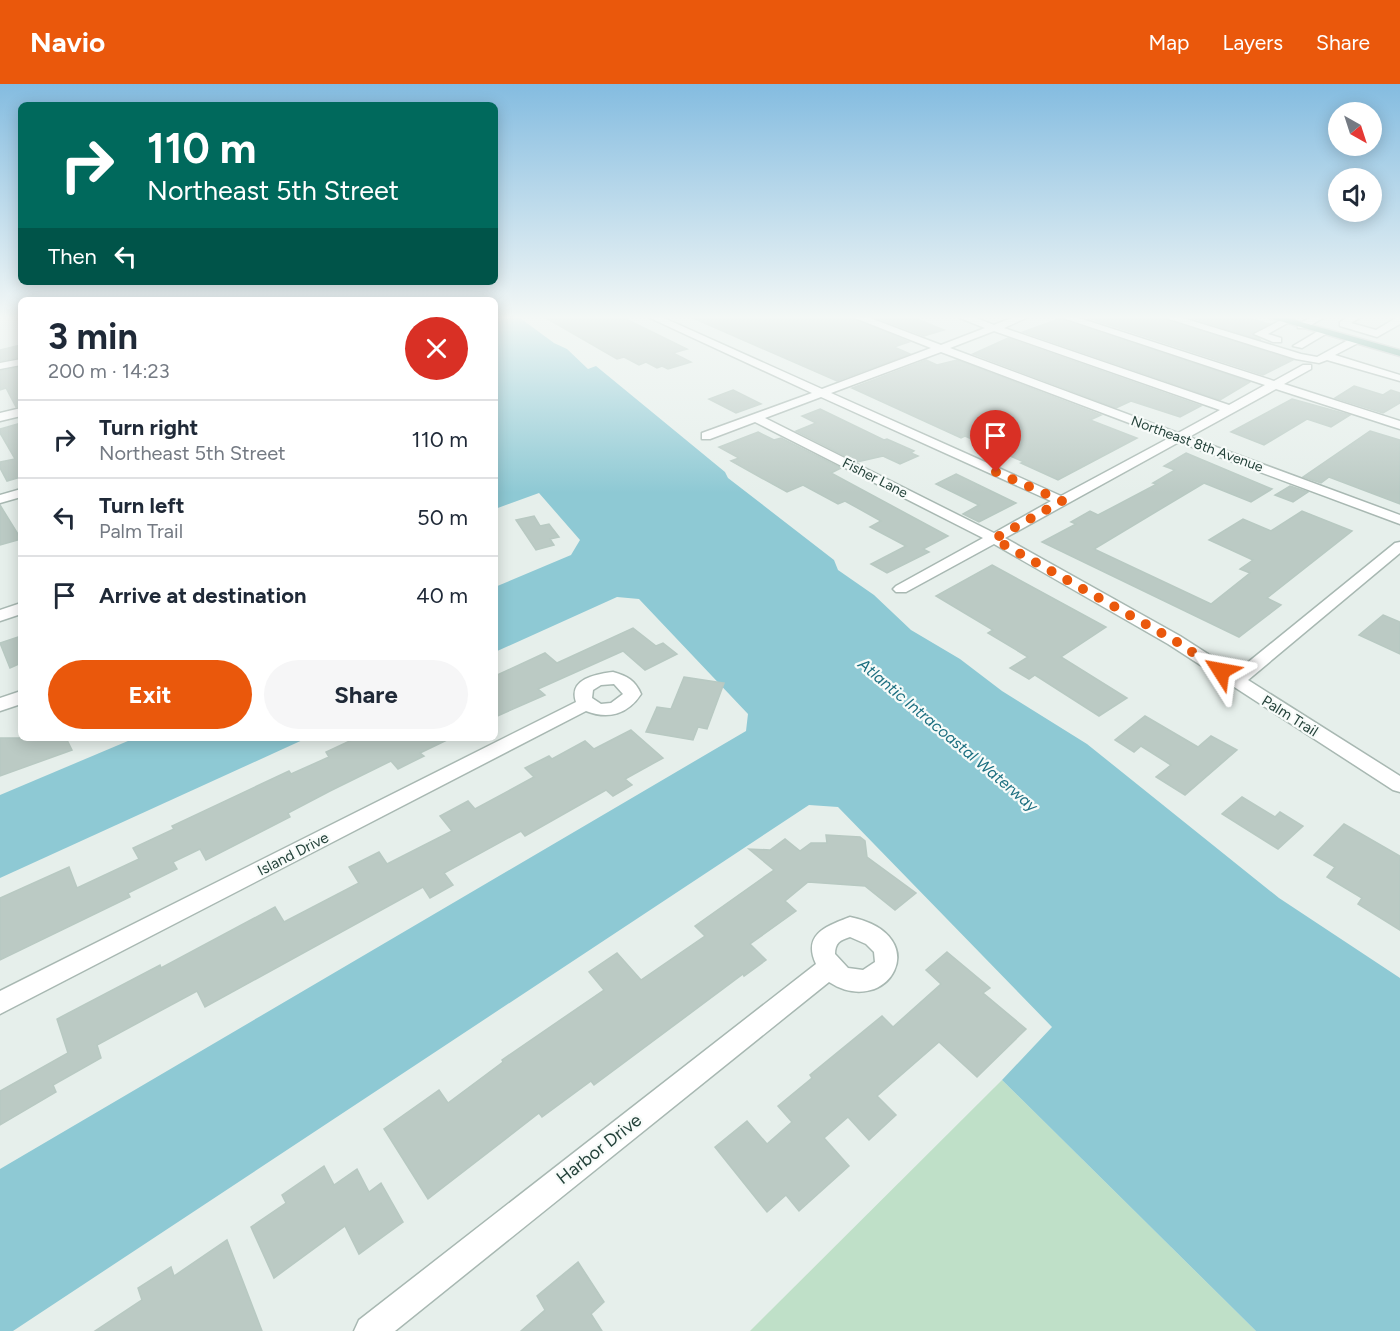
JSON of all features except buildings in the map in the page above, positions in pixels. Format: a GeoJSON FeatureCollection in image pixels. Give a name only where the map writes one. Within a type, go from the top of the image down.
{"type":"FeatureCollection","features":[{"type":"Feature","properties":{"kind":"street"},"geometry":{"type":"LineString","coordinates":[[782,376],[1062,501]]}},
{"type":"Feature","properties":{"kind":"street"},"geometry":{"type":"LineString","coordinates":[[706,436],[868,376]]}},
{"type":"Feature","properties":{"kind":"street","name":"Northeast 8th Avenue"},"geometry":{"type":"LineString","coordinates":[[1015,376],[1400,520]]}},
{"type":"Feature","properties":{"kind":"street"},"geometry":{"type":"LineString","coordinates":[[1135,376],[1230,409]]}},
{"type":"Feature","properties":{"kind":"street"},"geometry":{"type":"LineString","coordinates":[[1250,376],[1400,424]]}},
{"type":"Feature","properties":{"kind":"street"},"geometry":{"type":"LineString","coordinates":[[901,589],[1289,376]]}},
{"type":"Feature","properties":{"kind":"street"},"geometry":{"type":"LineString","coordinates":[[0,417],[18,413]]}},
{"type":"Feature","properties":{"kind":"street","name":"Fisher Lane"},"geometry":{"type":"LineString","coordinates":[[756,418],[994,539]]}},
{"type":"Feature","properties":{"kind":"street"},"geometry":{"type":"LineString","coordinates":[[0,499],[18,494]]}},
{"type":"Feature","properties":{"kind":"street","name":"Palm Trail"},"geometry":{"type":"LineString","coordinates":[[994,539],[1174,640],[1398,782]]}},
{"type":"Feature","properties":{"kind":"street"},"geometry":{"type":"LineString","coordinates":[[1236,681],[1400,546]]}},
{"type":"Feature","properties":{"kind":"street"},"geometry":{"type":"LineString","coordinates":[[0,616],[18,609]]}},
{"type":"Feature","properties":{"kind":"street"},"geometry":{"type":"LineString","coordinates":[[0,705],[18,698]]}},
{"type":"Feature","properties":{"kind":"street","name":"Island Drive"},"geometry":{"type":"LineString","coordinates":[[0,1003],[586,704]]}},
{"type":"Feature","properties":{"kind":"street","name":"Harbor Drive"},"geometry":{"type":"LineString","coordinates":[[370,1331],[829,968]]}},
{"type":"Feature","properties":{"kind":"green space"},"geometry":{"type":"Polygon","coordinates":[[[1002,1080],[1256,1331],[750,1331],[1002,1080]]]}},
{"type":"Feature","properties":{"kind":"water","name":"Atlantic Intracoastal Waterway"},"geometry":{"type":"Polygon","coordinates":[[[498,376],[608,376],[725,472],[728,478],[834,560],[838,570],[874,595],[911,630],[960,659],[1002,691],[1087,744],[1279,898],[1400,978],[1400,1331],[1256,1331],[1002,1080],[1052,1027],[838,807],[809,805],[13,1331],[0,1331],[0,1169],[746,731],[748,714],[639,599],[617,597],[498,651],[498,586],[571,555],[580,540],[539,493],[498,508],[498,376]]]}},
{"type":"Feature","properties":{"kind":"water"},"geometry":{"type":"Polygon","coordinates":[[[128,741],[300,741],[0,878],[0,795],[128,741]]]}},
{"type":"Feature","properties":{"kind":"route"},"geometry":{"type":"LineString","coordinates":[[996,472],[1062,501],[994,539],[1174,640],[1221,671]]}}]}
